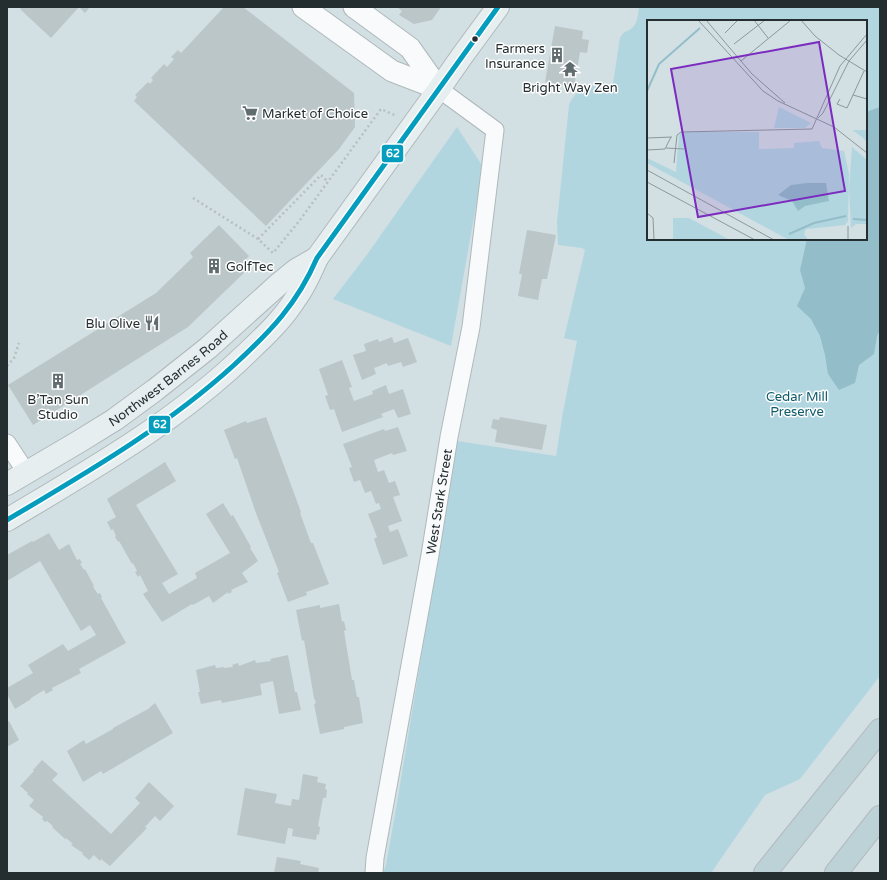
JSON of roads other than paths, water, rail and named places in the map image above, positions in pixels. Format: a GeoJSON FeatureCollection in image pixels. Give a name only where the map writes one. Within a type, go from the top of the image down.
{"type":"FeatureCollection","features":[{"type":"Feature","properties":{"kind":"highway"},"geometry":{"type":"LineString","coordinates":[[765,873],[880,730]]}},
{"type":"Feature","properties":{"kind":"highway"},"geometry":{"type":"LineString","coordinates":[[836,873],[880,817]]}},
{"type":"Feature","properties":{"kind":"main road","name":"Northwest Barnes Road"},"geometry":{"type":"LineString","coordinates":[[7,520],[113,457],[156,428],[225,375],[276,325],[296,300],[306,283],[317,258],[498,7]]}},
{"type":"Feature","properties":{"kind":"main road","name":"Northwest Barnes Road"},"geometry":{"type":"LineString","coordinates":[[7,484],[87,437],[155,390],[208,348],[280,283],[296,270],[317,258]]}},
{"type":"Feature","properties":{"kind":"street"},"geometry":{"type":"LineString","coordinates":[[303,7],[392,71],[439,89]]}},
{"type":"Feature","properties":{"kind":"street"},"geometry":{"type":"LineString","coordinates":[[354,7],[410,48],[439,89]]}},
{"type":"Feature","properties":{"kind":"street","name":"West Stark Street"},"geometry":{"type":"LineString","coordinates":[[374,873],[375,858],[430,555],[449,437],[471,327],[495,130],[439,89]]}},
{"type":"Feature","properties":{"kind":"street"},"geometry":{"type":"LineString","coordinates":[[7,443],[26,472]]}},
{"type":"Feature","properties":{"kind":"place","name":"Farmers Insurance"},"geometry":{"type":"Point","coordinates":[557,55]}},
{"type":"Feature","properties":{"kind":"place","name":"Bright Way Zen"},"geometry":{"type":"Point","coordinates":[570,69]}},
{"type":"Feature","properties":{"kind":"place","name":"Market of Choice"},"geometry":{"type":"Point","coordinates":[250,113]}},
{"type":"Feature","properties":{"kind":"place","name":"GolfTec"},"geometry":{"type":"Point","coordinates":[214,266]}},
{"type":"Feature","properties":{"kind":"place","name":"Blu Olive"},"geometry":{"type":"Point","coordinates":[152,323]}},
{"type":"Feature","properties":{"kind":"place","name":"B’Tan Sun Studio"},"geometry":{"type":"Point","coordinates":[58,381]}},
{"type":"Feature","properties":{"kind":"park label","name":"Cedar Mill Preserve"},"geometry":{"type":"Point","coordinates":[797,404]}}]}
